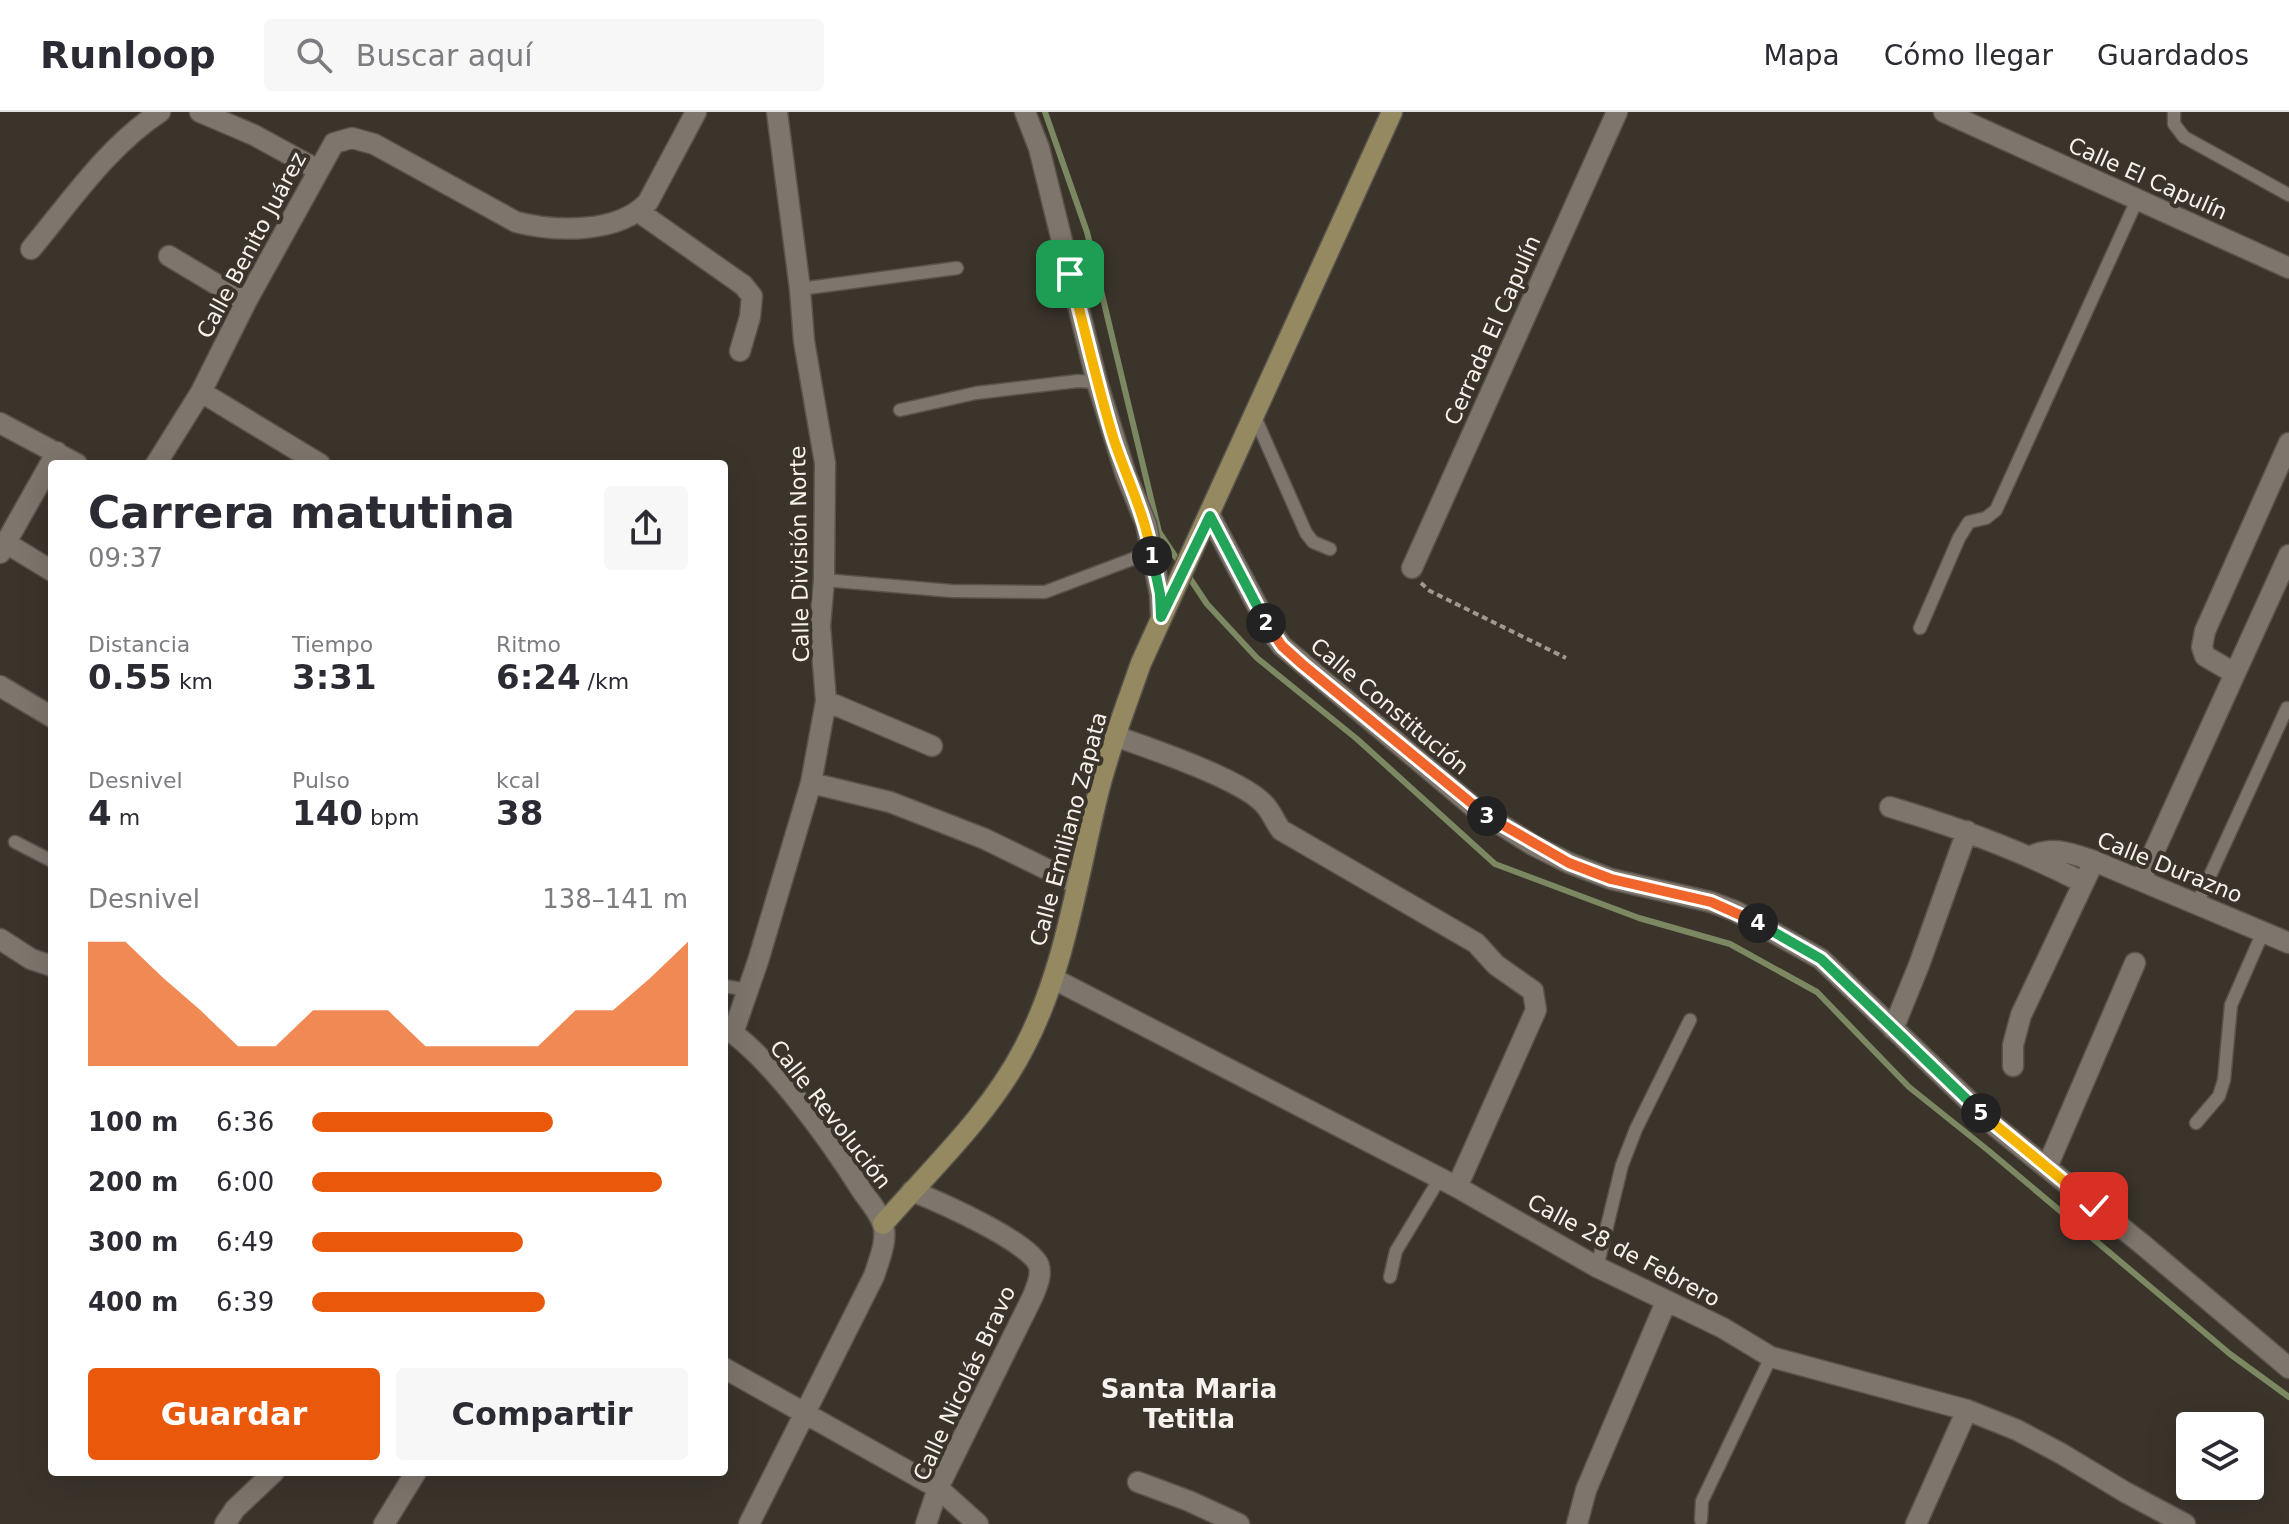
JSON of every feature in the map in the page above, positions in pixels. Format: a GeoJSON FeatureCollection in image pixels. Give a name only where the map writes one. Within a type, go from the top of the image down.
{"type":"FeatureCollection","features":[{"type":"Feature","properties":{"kind":"street"},"geometry":{"type":"LineString","coordinates":[[31,249],[117,146],[160,112]]}},
{"type":"Feature","properties":{"kind":"street"},"geometry":{"type":"LineString","coordinates":[[200,112],[229,117],[318,170]]}},
{"type":"Feature","properties":{"kind":"street"},"geometry":{"type":"LineString","coordinates":[[696,112],[648,202],[639,212],[743,285],[752,296],[750,317],[740,351]]}},
{"type":"Feature","properties":{"kind":"street","name":"Calle División Norte"},"geometry":{"type":"LineString","coordinates":[[729,1030],[748,990],[811,783],[826,701],[820,626],[824,580],[825,463],[804,341],[777,112]]}},
{"type":"Feature","properties":{"kind":"street"},"geometry":{"type":"LineString","coordinates":[[1025,112],[1039,148],[1097,382],[1126,475],[1146,524],[1160,594],[1161,617]]}},
{"type":"Feature","properties":{"kind":"street","name":"Calle Emiliano Zapata"},"geometry":{"type":"LineString","coordinates":[[883,1224],[1004,1083],[1030,1035],[1054,979],[1115,736],[1161,617],[1206,526],[1392,112]]}},
{"type":"Feature","properties":{"kind":"street","name":"Cerrada El Capulín"},"geometry":{"type":"LineString","coordinates":[[1412,568],[1617,112]]}},
{"type":"Feature","properties":{"kind":"street","name":"Calle El Capulín"},"geometry":{"type":"LineString","coordinates":[[1944,112],[2289,268]]}},
{"type":"Feature","properties":{"kind":"street","name":"Calle Benito Juárez"},"geometry":{"type":"LineString","coordinates":[[158,460],[201,392],[246,302],[334,143],[343,139],[361,139],[516,222],[541,228],[612,224],[639,212]]}},
{"type":"Feature","properties":{"kind":"street"},"geometry":{"type":"LineString","coordinates":[[169,256],[246,302]]}},
{"type":"Feature","properties":{"kind":"street"},"geometry":{"type":"LineString","coordinates":[[201,392],[313,460]]}},
{"type":"Feature","properties":{"kind":"street"},"geometry":{"type":"LineString","coordinates":[[0,423],[70,460]]}},
{"type":"Feature","properties":{"kind":"street"},"geometry":{"type":"LineString","coordinates":[[2234,673],[2205,656],[2202,647],[2205,631],[2289,443]]}},
{"type":"Feature","properties":{"kind":"street"},"geometry":{"type":"LineString","coordinates":[[52,460],[57,452]]}},
{"type":"Feature","properties":{"kind":"street"},"geometry":{"type":"LineString","coordinates":[[48,468],[3,548],[48,569]]}},
{"type":"Feature","properties":{"kind":"street","name":"Calle Constitución"},"geometry":{"type":"LineString","coordinates":[[1206,526],[1282,646],[1476,809],[1521,838],[1569,863],[1611,879],[1711,902],[1760,924],[1821,959],[1995,1126],[2289,1368]]}},
{"type":"Feature","properties":{"kind":"street"},"geometry":{"type":"LineString","coordinates":[[2141,880],[2289,555]]}},
{"type":"Feature","properties":{"kind":"street"},"geometry":{"type":"LineString","coordinates":[[0,686],[48,715]]}},
{"type":"Feature","properties":{"kind":"street"},"geometry":{"type":"LineString","coordinates":[[826,701],[932,746]]}},
{"type":"Feature","properties":{"kind":"street"},"geometry":{"type":"LineString","coordinates":[[1115,736],[1181,761],[1253,794],[1263,802],[1281,830],[1476,943],[1496,965],[1533,991],[1536,1010],[1449,1183]]}},
{"type":"Feature","properties":{"kind":"street"},"geometry":{"type":"LineString","coordinates":[[811,783],[890,802],[985,839],[1077,884]]}},
{"type":"Feature","properties":{"kind":"street","name":"Calle Durazno"},"geometry":{"type":"LineString","coordinates":[[1890,807],[1967,831],[2031,856],[2082,882]]}},
{"type":"Feature","properties":{"kind":"street"},"geometry":{"type":"LineString","coordinates":[[1893,1029],[1967,831]]}},
{"type":"Feature","properties":{"kind":"street","name":"Calle Durazno"},"geometry":{"type":"LineString","coordinates":[[2031,856],[2048,850],[2061,850],[2094,861],[2289,943]]}},
{"type":"Feature","properties":{"kind":"street"},"geometry":{"type":"LineString","coordinates":[[2013,1066],[2013,1045],[2021,1015],[2094,861]]}},
{"type":"Feature","properties":{"kind":"street"},"geometry":{"type":"LineString","coordinates":[[0,939],[31,959],[48,965]]}},
{"type":"Feature","properties":{"kind":"street"},"geometry":{"type":"LineString","coordinates":[[2047,1167],[2135,963]]}},
{"type":"Feature","properties":{"kind":"street","name":"Calle 28 de Febrero"},"geometry":{"type":"LineString","coordinates":[[1054,979],[1449,1183],[1597,1267],[1723,1328],[1771,1357],[1967,1410],[2017,1430],[2182,1523]]}},
{"type":"Feature","properties":{"kind":"street","name":"Calle Revolución"},"geometry":{"type":"LineString","coordinates":[[729,1030],[759,1056],[814,1123],[883,1224],[882,1253],[874,1276],[749,1524]]}},
{"type":"Feature","properties":{"kind":"street","name":"Calle Nicolás Bravo"},"geometry":{"type":"LineString","coordinates":[[912,1191],[996,1232],[1030,1254],[1039,1266],[1040,1274],[1033,1296],[938,1488],[926,1524]]}},
{"type":"Feature","properties":{"kind":"street"},"geometry":{"type":"LineString","coordinates":[[1577,1524],[1586,1490],[1666,1302]]}},
{"type":"Feature","properties":{"kind":"street"},"geometry":{"type":"LineString","coordinates":[[728,1370],[938,1488],[978,1524]]}},
{"type":"Feature","properties":{"kind":"street"},"geometry":{"type":"LineString","coordinates":[[1916,1524],[1967,1410]]}},
{"type":"Feature","properties":{"kind":"street"},"geometry":{"type":"LineString","coordinates":[[225,1524],[235,1509],[270,1476]]}},
{"type":"Feature","properties":{"kind":"street"},"geometry":{"type":"LineString","coordinates":[[384,1524],[414,1476]]}},
{"type":"Feature","properties":{"kind":"street"},"geometry":{"type":"LineString","coordinates":[[1138,1482],[1239,1524]]}},
{"type":"Feature","properties":{"kind":"lane"},"geometry":{"type":"LineString","coordinates":[[2174,112],[2174,124],[2184,137],[2289,195]]}},
{"type":"Feature","properties":{"kind":"lane"},"geometry":{"type":"LineString","coordinates":[[1920,628],[1969,522],[1986,518],[1996,510],[2137,200]]}},
{"type":"Feature","properties":{"kind":"lane"},"geometry":{"type":"LineString","coordinates":[[800,289],[957,268]]}},
{"type":"Feature","properties":{"kind":"lane"},"geometry":{"type":"LineString","coordinates":[[900,410],[976,393],[1078,381],[1097,382]]}},
{"type":"Feature","properties":{"kind":"lane"},"geometry":{"type":"LineString","coordinates":[[1254,415],[1306,533],[1313,542],[1330,549]]}},
{"type":"Feature","properties":{"kind":"lane"},"geometry":{"type":"LineString","coordinates":[[824,580],[952,591],[1045,592],[1151,552]]}},
{"type":"Feature","properties":{"kind":"lane"},"geometry":{"type":"LineString","coordinates":[[2197,904],[2287,708]]}},
{"type":"Feature","properties":{"kind":"lane"},"geometry":{"type":"LineString","coordinates":[[15,842],[48,859]]}},
{"type":"Feature","properties":{"kind":"lane"},"geometry":{"type":"LineString","coordinates":[[2196,1123],[2219,1096],[2224,1080],[2231,1005],[2263,932]]}},
{"type":"Feature","properties":{"kind":"lane"},"geometry":{"type":"LineString","coordinates":[[728,987],[748,990]]}},
{"type":"Feature","properties":{"kind":"lane"},"geometry":{"type":"LineString","coordinates":[[1597,1267],[1622,1165],[1636,1129],[1690,1020]]}},
{"type":"Feature","properties":{"kind":"lane"},"geometry":{"type":"LineString","coordinates":[[1390,1277],[1396,1251],[1449,1183]]}},
{"type":"Feature","properties":{"kind":"lane"},"geometry":{"type":"LineString","coordinates":[[1701,1520],[1702,1501],[1771,1357]]}},
{"type":"Feature","properties":{"kind":"path"},"geometry":{"type":"LineString","coordinates":[[1412,568],[1419,581],[1430,591],[1566,658]]}},
{"type":"Feature","properties":{"kind":"waterway"},"geometry":{"type":"LineString","coordinates":[[1045,112],[1087,232],[1159,532],[1207,604],[1257,658],[1357,739],[1495,864],[1639,918],[1730,944],[1817,992],[1909,1087],[2230,1354],[2289,1397]]}},
{"type":"Feature","properties":{"kind":"district","name":"Santa Maria Tetitla"},"geometry":{"type":"Point","coordinates":[1189,1404]}},
{"type":"Feature","properties":{"kind":"route"},"geometry":{"type":"LineString","coordinates":[[1070,274],[1108,421],[1146,524],[1160,594],[1161,617],[1210,516],[1270,630],[1282,646],[1476,809],[1533,845],[1569,863],[1611,879],[1711,902],[1735,911],[1821,959],[1995,1126],[2094,1206]]}}]}
